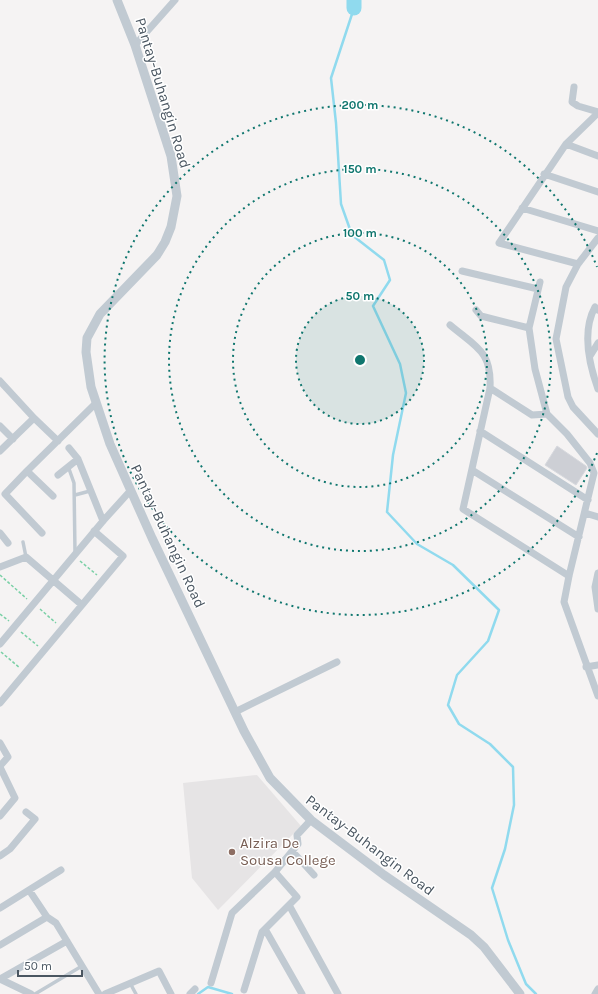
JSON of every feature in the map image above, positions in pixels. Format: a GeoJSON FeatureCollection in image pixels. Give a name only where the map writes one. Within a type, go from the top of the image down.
{"type":"FeatureCollection","features":[{"type":"Feature","properties":{"kind":"street","name":"Pantay-Buhangin Road"},"geometry":{"type":"LineString","coordinates":[[117,0],[136,45],[171,156],[176,196],[171,228],[165,242],[156,255],[100,314],[87,338],[86,352],[88,370],[96,404],[131,490],[235,712],[270,778],[311,820],[389,879],[471,935],[484,947],[520,994]]}},
{"type":"Feature","properties":{"kind":"street"},"geometry":{"type":"LineString","coordinates":[[136,45],[174,0]]}},
{"type":"Feature","properties":{"kind":"street"},"geometry":{"type":"LineString","coordinates":[[574,88],[572,102],[578,106],[598,112],[566,144],[544,174],[499,243],[578,264]]}},
{"type":"Feature","properties":{"kind":"street"},"geometry":{"type":"LineString","coordinates":[[566,144],[598,156]]}},
{"type":"Feature","properties":{"kind":"street"},"geometry":{"type":"LineString","coordinates":[[544,174],[598,192]]}},
{"type":"Feature","properties":{"kind":"street"},"geometry":{"type":"LineString","coordinates":[[522,208],[598,231]]}},
{"type":"Feature","properties":{"kind":"street"},"geometry":{"type":"LineString","coordinates":[[598,238],[578,264],[566,287],[556,346],[568,397],[573,407],[598,434]]}},
{"type":"Feature","properties":{"kind":"street"},"geometry":{"type":"LineString","coordinates":[[462,271],[539,286],[529,328],[535,369],[547,414],[567,434],[590,463],[594,474],[564,602],[598,696]]}},
{"type":"Feature","properties":{"kind":"street"},"geometry":{"type":"LineString","coordinates":[[598,310],[595,307],[590,316],[588,349],[598,389]]}},
{"type":"Feature","properties":{"kind":"street"},"geometry":{"type":"LineString","coordinates":[[476,310],[482,316],[529,328]]}},
{"type":"Feature","properties":{"kind":"street"},"geometry":{"type":"LineString","coordinates":[[450,325],[486,357],[490,370],[490,388],[463,509],[569,576]]}},
{"type":"Feature","properties":{"kind":"street"},"geometry":{"type":"LineString","coordinates":[[590,356],[598,343]]}},
{"type":"Feature","properties":{"kind":"street"},"geometry":{"type":"LineString","coordinates":[[0,381],[34,418],[58,441]]}},
{"type":"Feature","properties":{"kind":"street"},"geometry":{"type":"LineString","coordinates":[[490,388],[532,415],[547,414]]}},
{"type":"Feature","properties":{"kind":"street"},"geometry":{"type":"LineString","coordinates":[[42,533],[2,496],[96,404]]}},
{"type":"Feature","properties":{"kind":"street"},"geometry":{"type":"LineString","coordinates":[[0,451],[34,418]]}},
{"type":"Feature","properties":{"kind":"street"},"geometry":{"type":"LineString","coordinates":[[0,426],[12,439]]}},
{"type":"Feature","properties":{"kind":"street"},"geometry":{"type":"LineString","coordinates":[[480,431],[588,500]]}},
{"type":"Feature","properties":{"kind":"street"},"geometry":{"type":"LineString","coordinates":[[69,448],[78,460],[103,521]]}},
{"type":"Feature","properties":{"kind":"street"},"geometry":{"type":"LineString","coordinates":[[58,475],[78,460]]}},
{"type":"Feature","properties":{"kind":"street"},"geometry":{"type":"LineString","coordinates":[[472,470],[579,537]]}},
{"type":"Feature","properties":{"kind":"street"},"geometry":{"type":"LineString","coordinates":[[27,471],[53,496]]}},
{"type":"Feature","properties":{"kind":"street"},"geometry":{"type":"LineString","coordinates":[[0,644],[54,581],[94,531],[131,490]]}},
{"type":"Feature","properties":{"kind":"street"},"geometry":{"type":"LineString","coordinates":[[584,513],[598,517]]}},
{"type":"Feature","properties":{"kind":"street"},"geometry":{"type":"LineString","coordinates":[[0,702],[123,556],[94,531]]}},
{"type":"Feature","properties":{"kind":"street"},"geometry":{"type":"LineString","coordinates":[[0,534],[8,542]]}},
{"type":"Feature","properties":{"kind":"street"},"geometry":{"type":"LineString","coordinates":[[0,567],[26,557],[82,605]]}},
{"type":"Feature","properties":{"kind":"street"},"geometry":{"type":"LineString","coordinates":[[598,573],[594,587],[598,609]]}},
{"type":"Feature","properties":{"kind":"street"},"geometry":{"type":"LineString","coordinates":[[235,712],[337,662]]}},
{"type":"Feature","properties":{"kind":"street"},"geometry":{"type":"LineString","coordinates":[[586,666],[598,665]]}},
{"type":"Feature","properties":{"kind":"street"},"geometry":{"type":"LineString","coordinates":[[0,743],[8,757],[0,766],[15,798],[0,816]]}},
{"type":"Feature","properties":{"kind":"street"},"geometry":{"type":"LineString","coordinates":[[0,856],[10,849],[35,819],[26,812]]}},
{"type":"Feature","properties":{"kind":"street"},"geometry":{"type":"LineString","coordinates":[[211,983],[232,913],[275,872],[293,852],[298,844],[297,835],[311,820]]}},
{"type":"Feature","properties":{"kind":"street"},"geometry":{"type":"LineString","coordinates":[[293,852],[314,875]]}},
{"type":"Feature","properties":{"kind":"street"},"geometry":{"type":"LineString","coordinates":[[0,908],[29,890],[34,885],[61,870]]}},
{"type":"Feature","properties":{"kind":"street"},"geometry":{"type":"LineString","coordinates":[[244,990],[262,932],[297,897],[275,872]]}},
{"type":"Feature","properties":{"kind":"street"},"geometry":{"type":"LineString","coordinates":[[29,890],[47,917],[56,923],[99,994]]}},
{"type":"Feature","properties":{"kind":"street"},"geometry":{"type":"LineString","coordinates":[[289,905],[338,994]]}},
{"type":"Feature","properties":{"kind":"street"},"geometry":{"type":"LineString","coordinates":[[0,945],[47,917]]}},
{"type":"Feature","properties":{"kind":"street"},"geometry":{"type":"LineString","coordinates":[[265,929],[302,994]]}},
{"type":"Feature","properties":{"kind":"street"},"geometry":{"type":"LineString","coordinates":[[0,979],[67,941]]}},
{"type":"Feature","properties":{"kind":"street"},"geometry":{"type":"LineString","coordinates":[[105,994],[159,971],[172,994]]}},
{"type":"Feature","properties":{"kind":"street"},"geometry":{"type":"LineString","coordinates":[[0,979],[31,994]]}},
{"type":"Feature","properties":{"kind":"street"},"geometry":{"type":"LineString","coordinates":[[595,994],[598,989]]}},
{"type":"Feature","properties":{"kind":"lane"},"geometry":{"type":"LineString","coordinates":[[68,466],[74,483],[75,495],[75,555]]}},
{"type":"Feature","properties":{"kind":"lane"},"geometry":{"type":"LineString","coordinates":[[75,495],[90,491]]}},
{"type":"Feature","properties":{"kind":"lane"},"geometry":{"type":"LineString","coordinates":[[22,542],[26,557]]}},
{"type":"Feature","properties":{"kind":"lane"},"geometry":{"type":"LineString","coordinates":[[35,994],[82,966]]}},
{"type":"Feature","properties":{"kind":"lane"},"geometry":{"type":"LineString","coordinates":[[130,983],[136,994]]}},
{"type":"Feature","properties":{"kind":"path"},"geometry":{"type":"LineString","coordinates":[[75,555],[103,581]]}},
{"type":"Feature","properties":{"kind":"path"},"geometry":{"type":"LineString","coordinates":[[0,614],[44,651]]}},
{"type":"Feature","properties":{"kind":"path"},"geometry":{"type":"LineString","coordinates":[[0,651],[26,672]]}},
{"type":"Feature","properties":{"kind":"shaded area","name":"Alzira De Sousa College"},"geometry":{"type":"Polygon","coordinates":[[[257,775],[301,826],[218,910],[192,878],[183,783],[257,775]]]}},
{"type":"Feature","properties":{"kind":"building"},"geometry":{"type":"Polygon","coordinates":[[[557,446],[587,468],[576,485],[545,465],[557,446]]]}},
{"type":"Feature","properties":{"kind":"waterway"},"geometry":{"type":"LineString","coordinates":[[354,0],[354,8]]}},
{"type":"Feature","properties":{"kind":"waterway"},"geometry":{"type":"LineString","coordinates":[[354,8],[331,78],[336,123],[341,204],[352,235],[384,260],[390,280],[373,306],[400,364],[406,393],[393,455],[387,512],[417,544],[453,565],[499,610],[488,641],[457,675],[448,705],[459,724],[490,744],[513,767],[514,805],[505,849],[492,888],[508,940],[526,984],[536,994]]}},
{"type":"Feature","properties":{"kind":"waterway"},"geometry":{"type":"LineString","coordinates":[[198,994],[208,987],[232,994]]}},
{"type":"Feature","properties":{"kind":"place","name":"Alzira De Sousa College"},"geometry":{"type":"Point","coordinates":[232,852]}}]}
